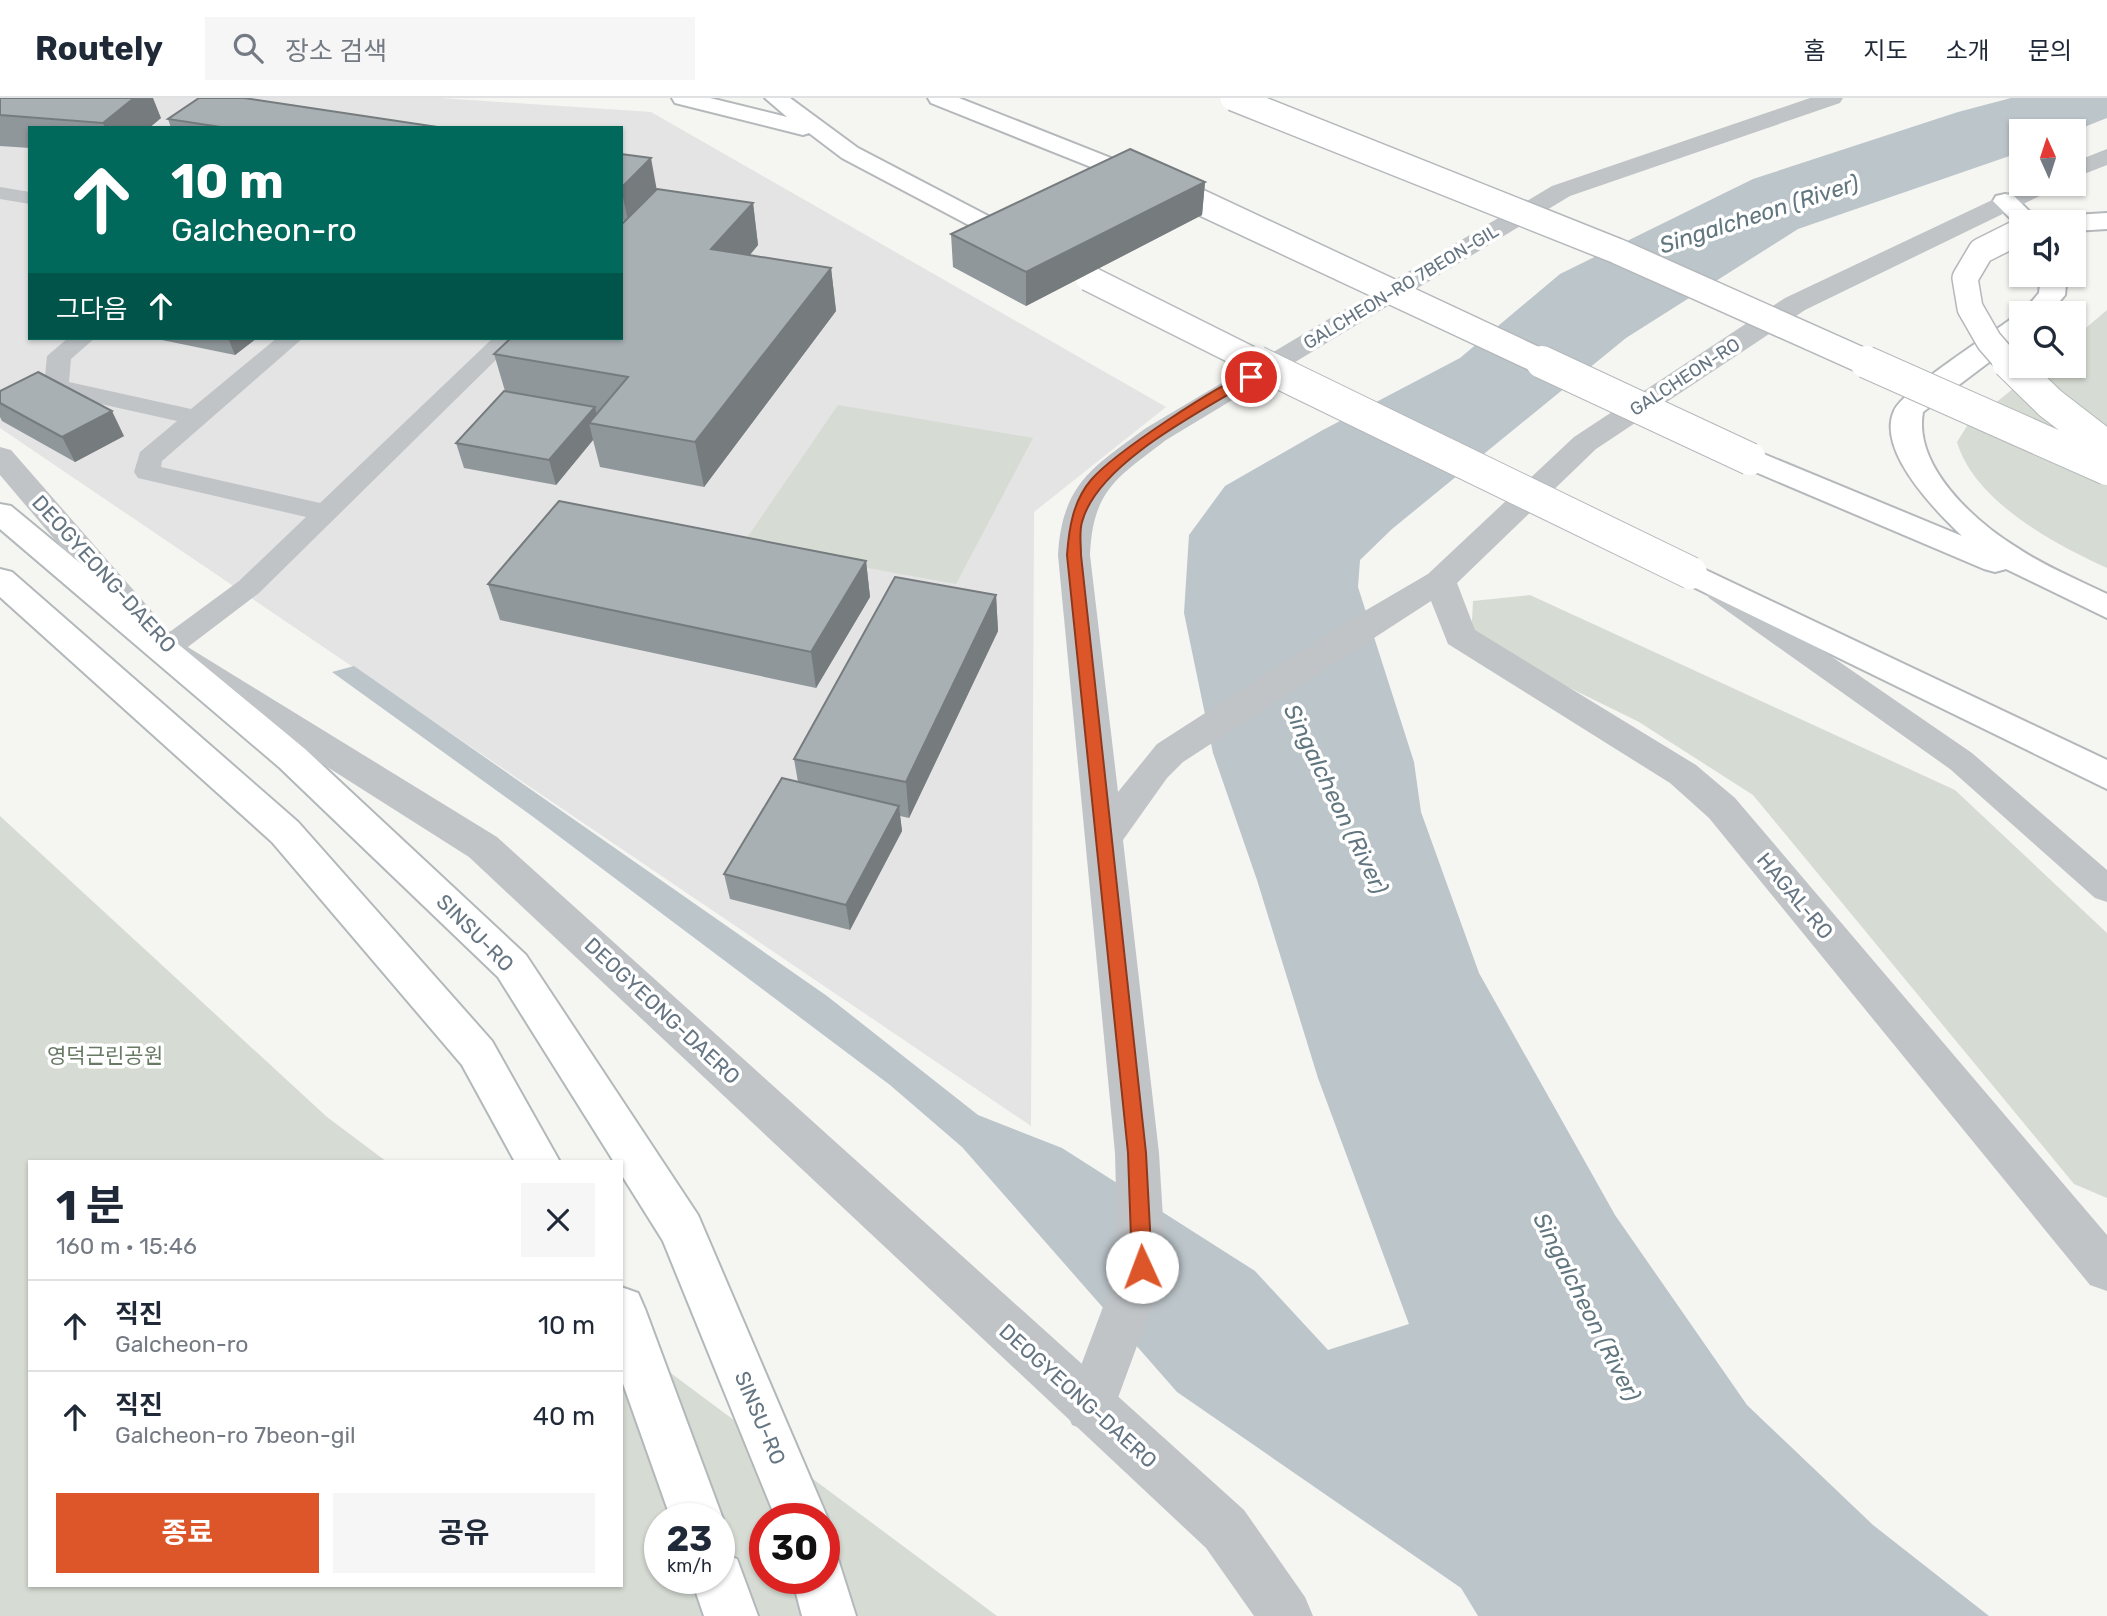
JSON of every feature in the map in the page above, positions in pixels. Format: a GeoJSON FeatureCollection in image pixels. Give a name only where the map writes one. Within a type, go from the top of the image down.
{"type":"FeatureCollection","features":[{"type":"Feature","properties":{"kind":"main road"},"geometry":{"type":"LineString","coordinates":[[683,98],[817,131]]}},
{"type":"Feature","properties":{"kind":"main road"},"geometry":{"type":"LineString","coordinates":[[776,98],[850,153],[1008,236]]}},
{"type":"Feature","properties":{"kind":"main road"},"geometry":{"type":"LineString","coordinates":[[939,98],[1185,195]]}},
{"type":"Feature","properties":{"kind":"main road"},"geometry":{"type":"LineString","coordinates":[[989,98],[1185,195],[1750,459],[2107,607]]}},
{"type":"Feature","properties":{"kind":"main road"},"geometry":{"type":"LineString","coordinates":[[1233,98],[1617,251],[2107,469]]}},
{"type":"Feature","properties":{"kind":"main road"},"geometry":{"type":"LineString","coordinates":[[2005,201],[2015,210]]}},
{"type":"Feature","properties":{"kind":"main road"},"geometry":{"type":"LineString","coordinates":[[2086,222],[2107,221]]}},
{"type":"Feature","properties":{"kind":"main road"},"geometry":{"type":"LineString","coordinates":[[2009,236],[1991,244],[1972,262],[1965,281],[1968,306],[1980,331],[2008,364],[2038,393],[2107,447]]}},
{"type":"Feature","properties":{"kind":"main road"},"geometry":{"type":"LineString","coordinates":[[1088,278],[1464,466],[1691,573],[2107,776]]}},
{"type":"Feature","properties":{"kind":"main road"},"geometry":{"type":"LineString","coordinates":[[2009,334],[1919,400],[1907,412],[1905,431],[1914,456],[1929,481],[1974,532],[2004,554],[2107,607]]}},
{"type":"Feature","properties":{"kind":"main road","name":"SINSU-RO"},"geometry":{"type":"LineString","coordinates":[[0,513],[292,758],[512,967],[682,1230],[795,1503]]}},
{"type":"Feature","properties":{"kind":"main road"},"geometry":{"type":"LineString","coordinates":[[1691,573],[2107,749]]}},
{"type":"Feature","properties":{"kind":"main road"},"geometry":{"type":"LineString","coordinates":[[0,579],[285,832],[477,1053],[537,1160]]}},
{"type":"Feature","properties":{"kind":"main road"},"geometry":{"type":"LineString","coordinates":[[623,1316],[691,1503]]}},
{"type":"Feature","properties":{"kind":"main road"},"geometry":{"type":"LineString","coordinates":[[723,1594],[731,1616]]}},
{"type":"Feature","properties":{"kind":"main road"},"geometry":{"type":"LineString","coordinates":[[823,1594],[829,1616]]}},
{"type":"Feature","properties":{"kind":"street","name":"GALCHEON-RO 7BEON-GIL"},"geometry":{"type":"LineString","coordinates":[[1105,837],[1074,555],[1075,522],[1096,482],[1156,433],[1561,191],[1832,98]]}},
{"type":"Feature","properties":{"kind":"street"},"geometry":{"type":"LineString","coordinates":[[2086,166],[2107,156]]}},
{"type":"Feature","properties":{"kind":"street","name":"GALCHEON-RO"},"geometry":{"type":"LineString","coordinates":[[1105,837],[1154,769],[1170,753],[1363,626],[1440,581],[1585,443],[1795,304],[2017,196]]}},
{"type":"Feature","properties":{"kind":"street","name":"DEOGYEONG-DAERO"},"geometry":{"type":"LineString","coordinates":[[0,456],[166,649],[483,847],[1090,1408],[1225,1529],[1286,1616]]}},
{"type":"Feature","properties":{"kind":"street","name":"HAGAL-RO"},"geometry":{"type":"LineString","coordinates":[[1440,581],[1460,636],[1683,774],[1722,808],[2107,1270]]}},
{"type":"Feature","properties":{"kind":"street"},"geometry":{"type":"LineString","coordinates":[[1090,1408],[1142,1267],[1137,1153],[1105,837]]}},
{"type":"Feature","properties":{"kind":"lane"},"geometry":{"type":"LineString","coordinates":[[0,193],[28,198]]}},
{"type":"Feature","properties":{"kind":"lane"},"geometry":{"type":"LineString","coordinates":[[80,340],[59,356],[56,387],[196,418]]}},
{"type":"Feature","properties":{"kind":"lane"},"geometry":{"type":"LineString","coordinates":[[289,340],[149,458],[146,472],[326,513]]}},
{"type":"Feature","properties":{"kind":"lane"},"geometry":{"type":"LineString","coordinates":[[166,649],[250,587],[504,340]]}},
{"type":"Feature","properties":{"kind":"lane"},"geometry":{"type":"LineString","coordinates":[[1691,573],[1961,761],[2107,889]]}},
{"type":"Feature","properties":{"kind":"shaded area"},"geometry":{"type":"Polygon","coordinates":[[[0,98],[440,98],[651,112],[1166,407],[1034,512],[1031,1126],[0,428],[0,98]]]}},
{"type":"Feature","properties":{"kind":"green space"},"geometry":{"type":"Polygon","coordinates":[[[2107,310],[2107,568],[2018,518],[1980,483],[1966,463],[1957,442],[1967,426],[2026,378],[2086,378],[2086,328],[2107,310]]]}},
{"type":"Feature","properties":{"kind":"green space"},"geometry":{"type":"Polygon","coordinates":[[[838,405],[1033,438],[956,584],[742,545],[838,405]]]}},
{"type":"Feature","properties":{"kind":"green space"},"geometry":{"type":"Polygon","coordinates":[[[1530,595],[1955,790],[2107,933],[2107,1198],[2074,1184],[1753,795],[1639,722],[1471,639],[1473,601],[1530,595]]]}},
{"type":"Feature","properties":{"kind":"green space","name":"영덕근린공원"},"geometry":{"type":"Polygon","coordinates":[[[0,816],[327,1117],[384,1160],[28,1160],[28,1587],[623,1587],[623,1337],[997,1616],[0,1616],[0,816]]]}},
{"type":"Feature","properties":{"kind":"water","name":"Singalcheon (River)"},"geometry":{"type":"Polygon","coordinates":[[[2011,98],[2107,98],[2107,118],[2086,126],[2086,119],[2009,119],[2009,156],[1798,229],[1626,338],[1392,529],[1360,560],[1358,587],[1414,762],[1421,812],[1479,973],[1615,1215],[1747,1405],[1873,1525],[1989,1616],[1478,1616],[1461,1588],[1177,1392],[962,1147],[890,1085],[532,816],[332,672],[354,666],[827,996],[978,1115],[1062,1148],[1255,1271],[1328,1350],[1409,1324],[1318,1078],[1257,880],[1213,753],[1184,613],[1189,535],[1225,486],[1321,431],[1460,358],[1560,274],[1753,179],[1958,112],[2011,98]]]}},
{"type":"Feature","properties":{"kind":"building"},"geometry":{"type":"Polygon","coordinates":[[[0,98],[134,98],[103,123],[0,115],[0,98]]]}},
{"type":"Feature","properties":{"kind":"building"},"geometry":{"type":"Polygon","coordinates":[[[199,98],[244,98],[431,126],[214,126],[168,119],[199,98]]]}},
{"type":"Feature","properties":{"kind":"building"},"geometry":{"type":"Polygon","coordinates":[[[1130,149],[1205,182],[1026,272],[951,234],[1130,149]]]}},
{"type":"Feature","properties":{"kind":"building"},"geometry":{"type":"Polygon","coordinates":[[[623,154],[651,158],[623,186],[623,154]]]}},
{"type":"Feature","properties":{"kind":"building"},"geometry":{"type":"Polygon","coordinates":[[[657,189],[753,203],[711,249],[831,268],[695,442],[589,423],[628,377],[494,354],[509,340],[623,340],[623,223],[657,189]]]}},
{"type":"Feature","properties":{"kind":"building"},"geometry":{"type":"Polygon","coordinates":[[[38,372],[112,411],[62,437],[0,403],[0,391],[38,372]]]}},
{"type":"Feature","properties":{"kind":"building"},"geometry":{"type":"Polygon","coordinates":[[[504,391],[595,407],[549,460],[456,443],[504,391]]]}},
{"type":"Feature","properties":{"kind":"building"},"geometry":{"type":"Polygon","coordinates":[[[559,501],[866,561],[811,652],[488,584],[559,501]]]}},
{"type":"Feature","properties":{"kind":"building"},"geometry":{"type":"Polygon","coordinates":[[[895,577],[996,595],[906,782],[794,759],[895,577]]]}},
{"type":"Feature","properties":{"kind":"building"},"geometry":{"type":"Polygon","coordinates":[[[782,778],[899,806],[846,905],[724,874],[782,778]]]}},
{"type":"Feature","properties":{"kind":"route"},"geometry":{"type":"LineString","coordinates":[[1142,1267],[1137,1153],[1074,555],[1075,522],[1096,482],[1156,433],[1251,377]]}}]}
